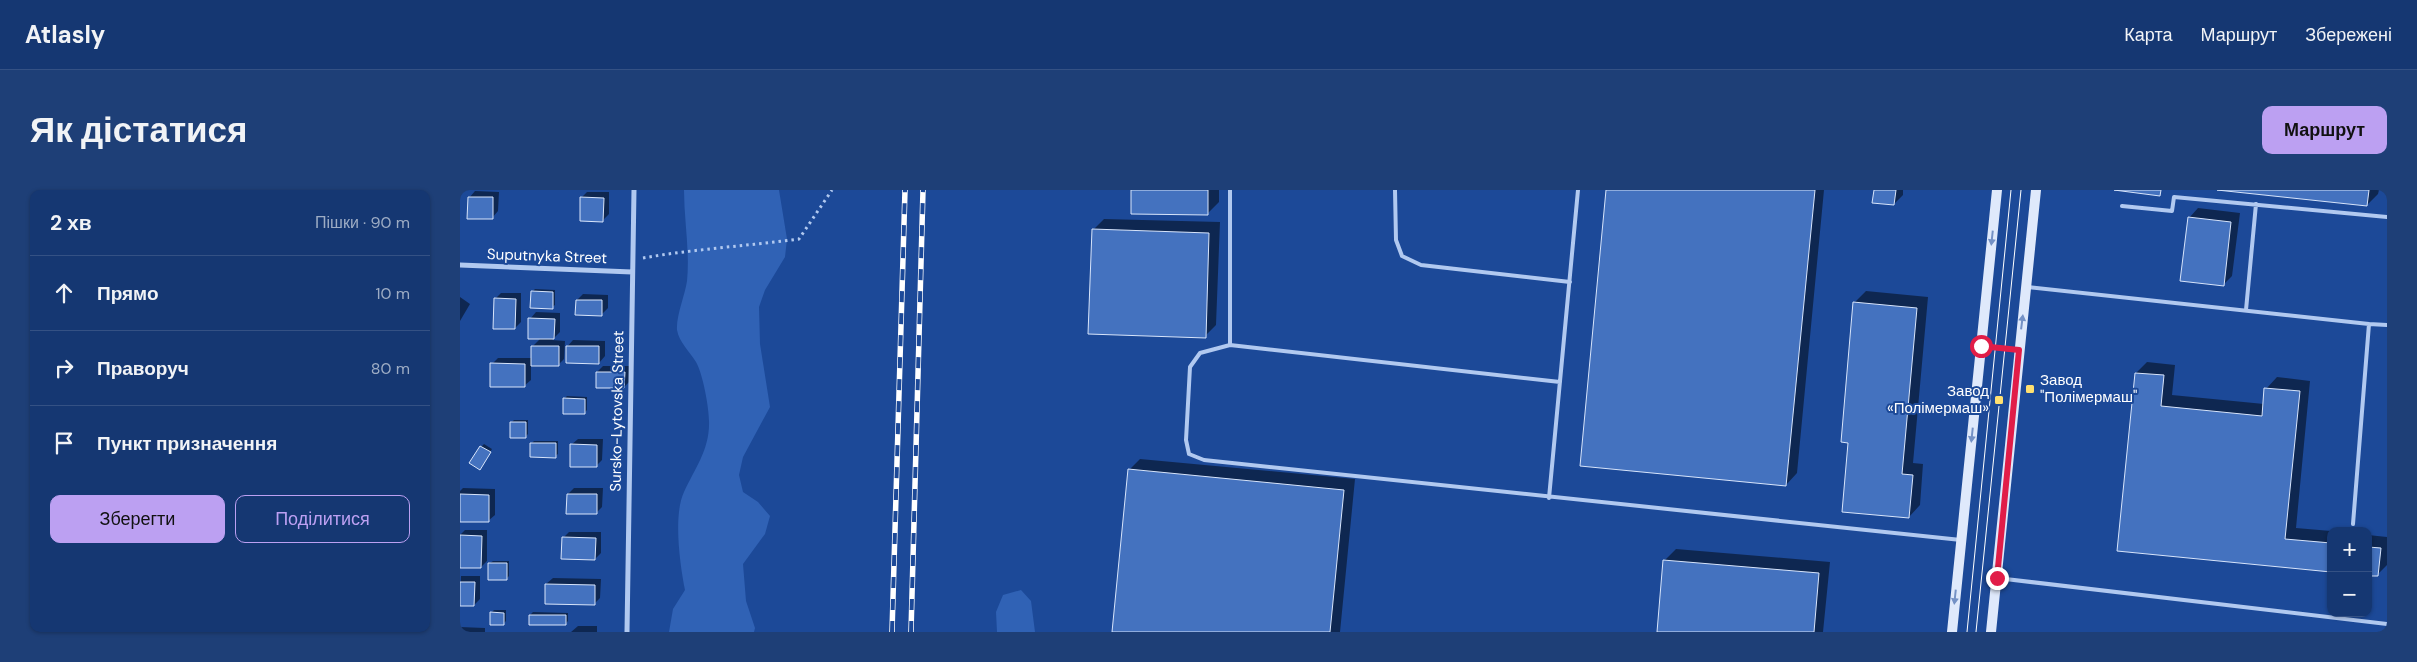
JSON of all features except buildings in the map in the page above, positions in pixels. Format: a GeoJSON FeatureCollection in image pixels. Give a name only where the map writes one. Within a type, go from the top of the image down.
{"type":"FeatureCollection","features":[{"type":"Feature","properties":{"kind":"main road"},"geometry":{"type":"LineString","coordinates":[[1952,632],[1997,190]]}},
{"type":"Feature","properties":{"kind":"main road"},"geometry":{"type":"LineString","coordinates":[[1991,632],[2036,190]]}},
{"type":"Feature","properties":{"kind":"street","name":"Sursko-Lytovska Street"},"geometry":{"type":"LineString","coordinates":[[627,632],[634,190]]}},
{"type":"Feature","properties":{"kind":"street","name":"Suputnyka Street"},"geometry":{"type":"LineString","coordinates":[[460,265],[632,272]]}},
{"type":"Feature","properties":{"kind":"lane"},"geometry":{"type":"LineString","coordinates":[[1230,190],[1230,344]]}},
{"type":"Feature","properties":{"kind":"lane"},"geometry":{"type":"LineString","coordinates":[[1394,190],[1396,240],[1402,256],[1421,265],[1570,282]]}},
{"type":"Feature","properties":{"kind":"lane"},"geometry":{"type":"LineString","coordinates":[[1549,498],[1578,190]]}},
{"type":"Feature","properties":{"kind":"lane"},"geometry":{"type":"LineString","coordinates":[[2122,206],[2172,211],[2174,197],[2387,217]]}},
{"type":"Feature","properties":{"kind":"lane"},"geometry":{"type":"LineString","coordinates":[[2246,310],[2256,204]]}},
{"type":"Feature","properties":{"kind":"lane"},"geometry":{"type":"LineString","coordinates":[[2026,287],[2387,326]]}},
{"type":"Feature","properties":{"kind":"lane"},"geometry":{"type":"LineString","coordinates":[[2352,524],[2369,324]]}},
{"type":"Feature","properties":{"kind":"lane"},"geometry":{"type":"LineString","coordinates":[[1560,382],[1230,344],[1200,353],[1190,367],[1186,440],[1189,454],[1204,460],[1549,498],[1961,540]]}},
{"type":"Feature","properties":{"kind":"lane"},"geometry":{"type":"LineString","coordinates":[[1997,578],[2387,624]]}},
{"type":"Feature","properties":{"kind":"path"},"geometry":{"type":"LineString","coordinates":[[632,260],[679,252],[735,248],[799,239],[832,190]]}},
{"type":"Feature","properties":{"kind":"path"},"geometry":{"type":"LineString","coordinates":[[1981,346],[2019,350]]}},
{"type":"Feature","properties":{"kind":"shaded area"},"geometry":{"type":"Polygon","coordinates":[[[684,190],[779,190],[787,239],[785,257],[765,290],[759,307],[760,344],[770,407],[743,457],[739,475],[743,492],[758,502],[770,516],[765,534],[743,564],[746,601],[755,628],[754,632],[669,632],[673,609],[685,590],[678,540],[681,502],[704,449],[709,431],[708,408],[701,374],[696,362],[682,343],[677,330],[688,270],[684,190]]]}},
{"type":"Feature","properties":{"kind":"shaded area"},"geometry":{"type":"Polygon","coordinates":[[[1021,590],[1031,601],[1035,632],[997,632],[996,612],[1003,595],[1021,590]]]}},
{"type":"Feature","properties":{"kind":"tram line"},"geometry":{"type":"LineString","coordinates":[[1967,632],[2011,190]]}},
{"type":"Feature","properties":{"kind":"tram line"},"geometry":{"type":"LineString","coordinates":[[1976,632],[2021,190]]}},
{"type":"Feature","properties":{"kind":"railway"},"geometry":{"type":"LineString","coordinates":[[892,632],[905,190]]}},
{"type":"Feature","properties":{"kind":"railway"},"geometry":{"type":"LineString","coordinates":[[911,632],[923,190]]}},
{"type":"Feature","properties":{"kind":"place","name":"Завод \"Полімермаш\""},"geometry":{"type":"Point","coordinates":[2030,389]}},
{"type":"Feature","properties":{"kind":"place","name":"Завод «Полімермаш»"},"geometry":{"type":"Point","coordinates":[1999,400]}},
{"type":"Feature","properties":{"kind":"route"},"geometry":{"type":"LineString","coordinates":[[1981,346],[2019,350],[1997,578]]}}]}
